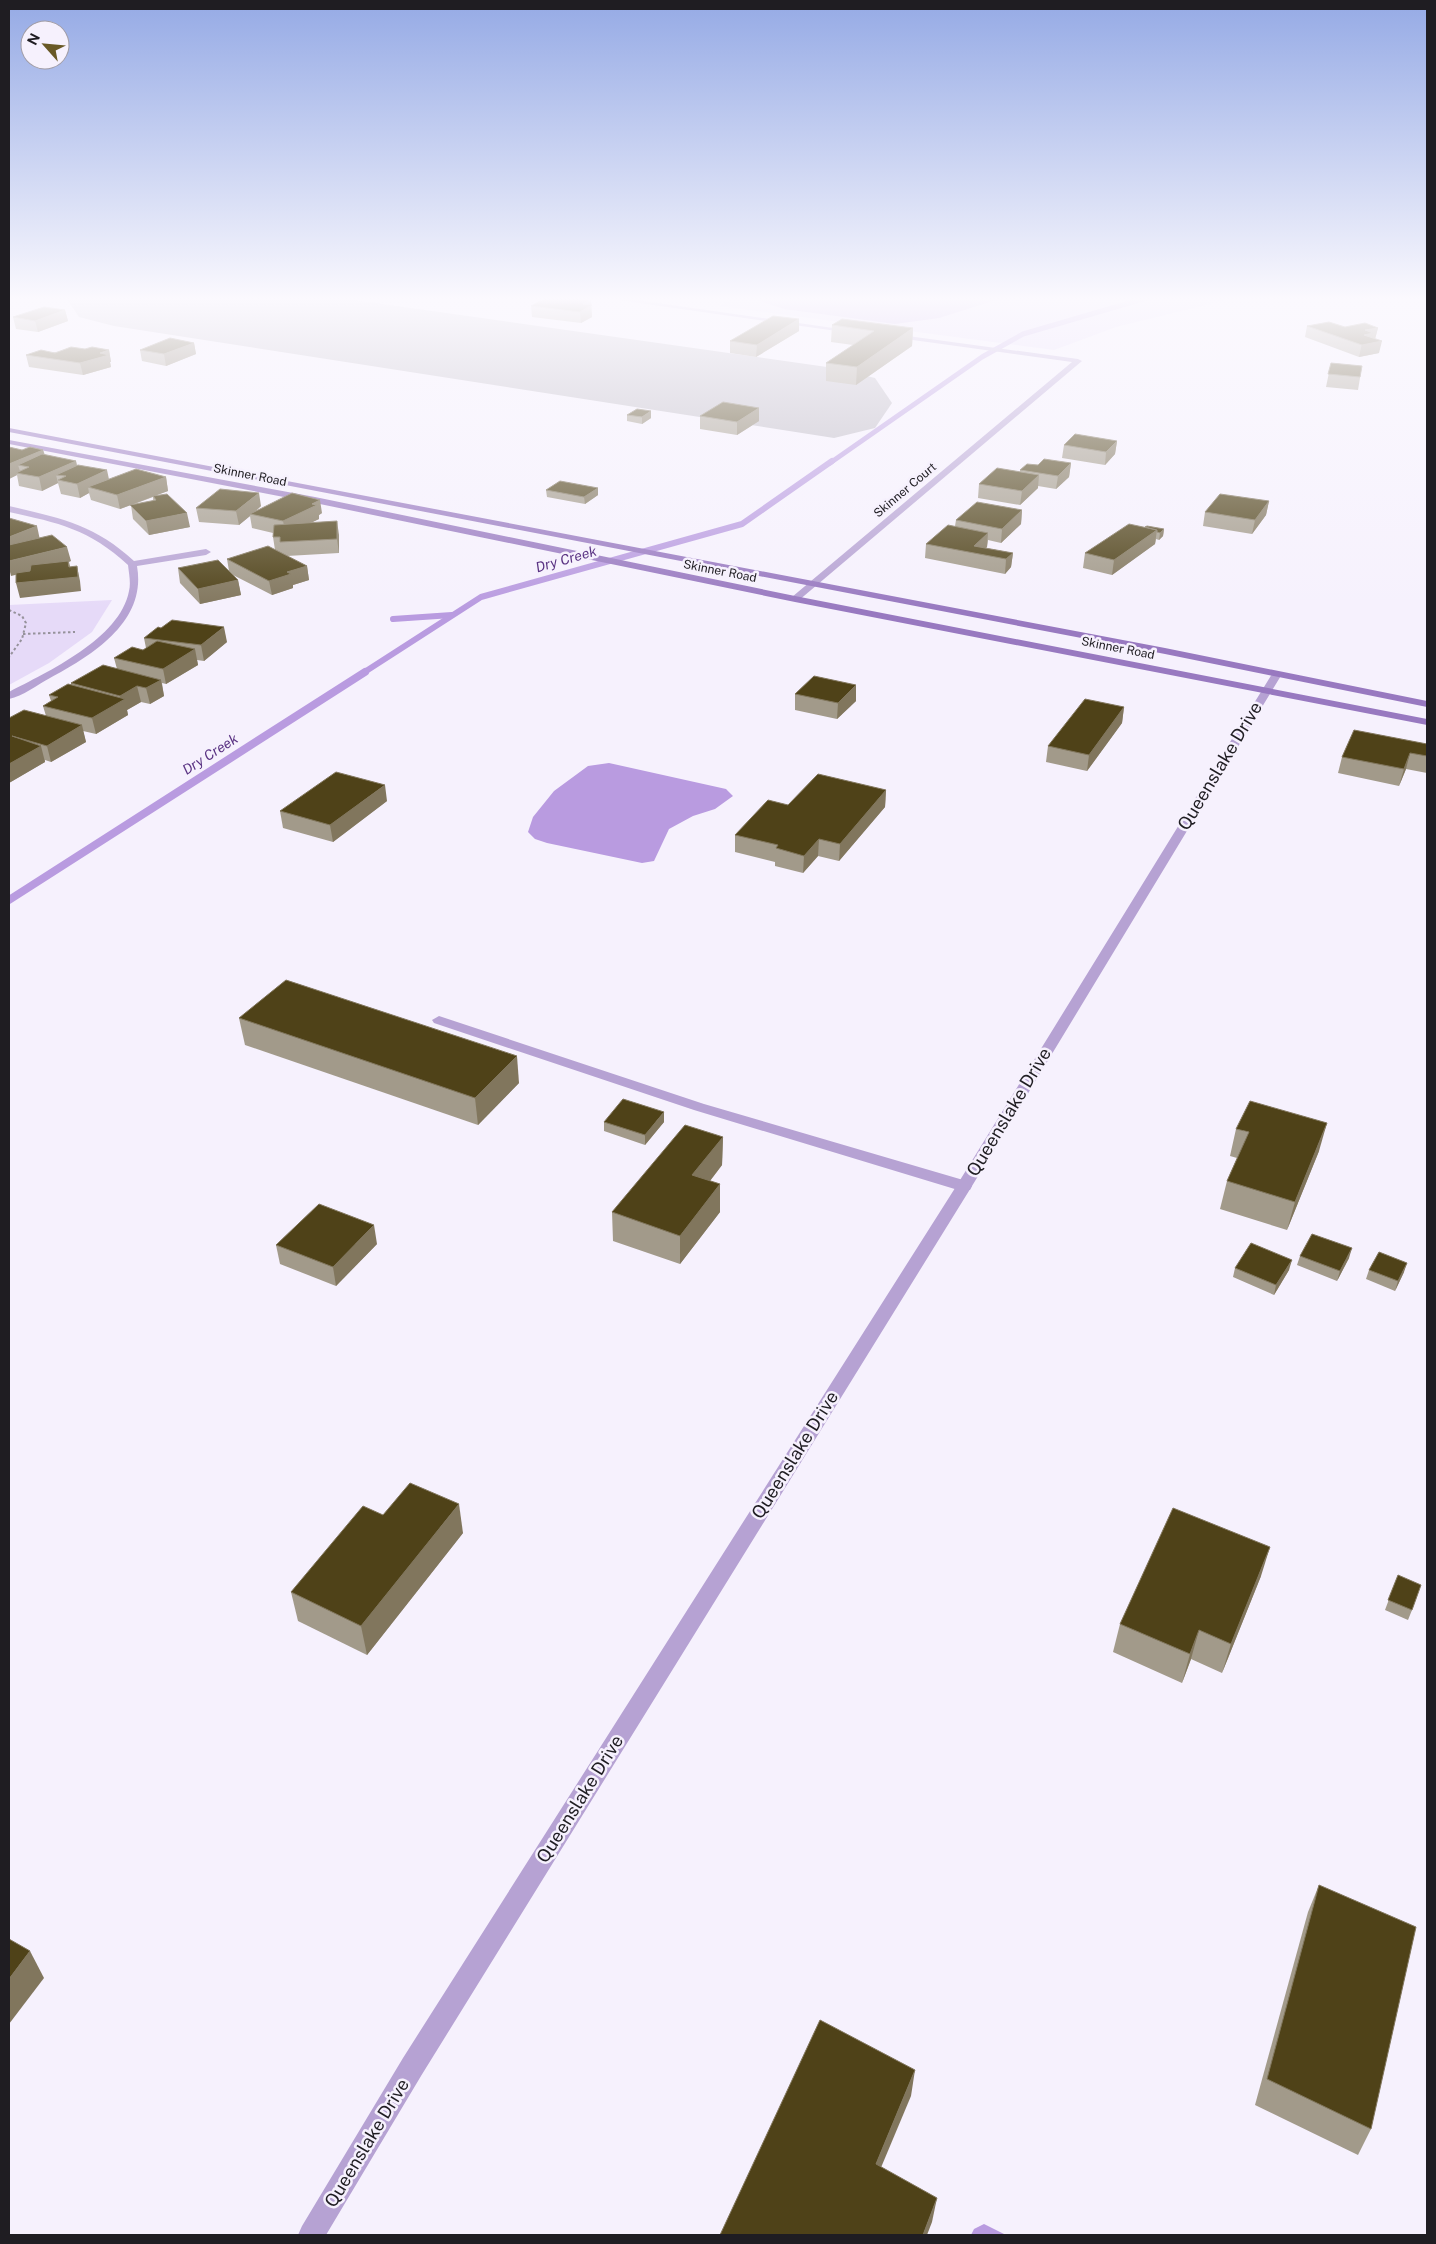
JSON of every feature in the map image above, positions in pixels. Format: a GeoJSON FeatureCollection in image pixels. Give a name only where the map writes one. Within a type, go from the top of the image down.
{"type":"FeatureCollection","features":[{"type":"Feature","properties":{"kind":"street","name":"Skinner Court"},"geometry":{"type":"LineString","coordinates":[[795,599],[1031,401]]}},
{"type":"Feature","properties":{"kind":"street","name":"Skinner Road"},"geometry":{"type":"LineString","coordinates":[[9,430],[338,491],[812,585],[1165,651],[1272,682],[1427,722]]}},
{"type":"Feature","properties":{"kind":"street","name":"Skinner Road"},"geometry":{"type":"LineString","coordinates":[[9,442],[315,500],[795,599],[1272,682],[1427,704]]}},
{"type":"Feature","properties":{"kind":"street"},"geometry":{"type":"LineString","coordinates":[[9,509],[36,515],[95,535],[113,547],[132,564],[135,581],[134,593],[129,607],[101,640],[78,657],[9,696]]}},
{"type":"Feature","properties":{"kind":"street"},"geometry":{"type":"LineString","coordinates":[[132,564],[206,552]]}},
{"type":"Feature","properties":{"kind":"street","name":"Queenslake Drive"},"geometry":{"type":"LineString","coordinates":[[311,2235],[412,2067],[964,1186],[1272,682]]}},
{"type":"Feature","properties":{"kind":"street"},"geometry":{"type":"LineString","coordinates":[[439,1020],[690,1104],[964,1186]]}},
{"type":"Feature","properties":{"kind":"path"},"geometry":{"type":"LineString","coordinates":[[9,610],[22,616],[26,623],[24,634],[9,657]]}},
{"type":"Feature","properties":{"kind":"path"},"geometry":{"type":"LineString","coordinates":[[24,634],[110,630]]}},
{"type":"Feature","properties":{"kind":"shaded area"},"geometry":{"type":"Polygon","coordinates":[[[112,600],[92,632],[49,663],[9,685],[9,605],[112,600]]]}},
{"type":"Feature","properties":{"kind":"shaded area"},"geometry":{"type":"Polygon","coordinates":[[[609,763],[726,789],[733,796],[715,809],[693,816],[669,829],[654,861],[642,863],[547,843],[535,839],[528,832],[533,817],[554,791],[588,766],[609,763]]]}},
{"type":"Feature","properties":{"kind":"shaded area"},"geometry":{"type":"Polygon","coordinates":[[[984,2224],[1006,2235],[971,2235],[974,2229],[984,2224]]]}},
{"type":"Feature","properties":{"kind":"building"},"geometry":{"type":"Polygon","coordinates":[[[723,402],[759,408],[737,422],[700,416],[723,402]]]}},
{"type":"Feature","properties":{"kind":"building"},"geometry":{"type":"Polygon","coordinates":[[[637,409],[651,411],[642,417],[627,415],[637,409]]]}},
{"type":"Feature","properties":{"kind":"building"},"geometry":{"type":"Polygon","coordinates":[[[1075,434],[1117,441],[1106,452],[1064,445],[1075,434]]]}},
{"type":"Feature","properties":{"kind":"building"},"geometry":{"type":"Polygon","coordinates":[[[9,447],[22,450],[30,447],[43,450],[9,464],[9,447]]]}},
{"type":"Feature","properties":{"kind":"building"},"geometry":{"type":"Polygon","coordinates":[[[42,454],[76,461],[39,477],[16,473],[29,467],[18,465],[42,454]]]}},
{"type":"Feature","properties":{"kind":"building"},"geometry":{"type":"Polygon","coordinates":[[[1044,459],[1071,463],[1058,476],[1020,470],[1027,464],[1038,465],[1044,459]]]}},
{"type":"Feature","properties":{"kind":"building"},"geometry":{"type":"Polygon","coordinates":[[[78,465],[107,470],[77,484],[58,480],[66,476],[56,475],[78,465]]]}},
{"type":"Feature","properties":{"kind":"building"},"geometry":{"type":"Polygon","coordinates":[[[997,468],[1039,475],[1022,491],[979,484],[997,468]]]}},
{"type":"Feature","properties":{"kind":"building"},"geometry":{"type":"Polygon","coordinates":[[[136,469],[166,477],[117,495],[88,487],[136,469]]]}},
{"type":"Feature","properties":{"kind":"building"},"geometry":{"type":"Polygon","coordinates":[[[560,481],[598,488],[584,497],[546,490],[560,481]]]}},
{"type":"Feature","properties":{"kind":"building"},"geometry":{"type":"Polygon","coordinates":[[[220,489],[259,493],[236,511],[196,508],[220,489]]]}},
{"type":"Feature","properties":{"kind":"building"},"geometry":{"type":"Polygon","coordinates":[[[292,493],[320,500],[312,504],[317,505],[283,521],[250,514],[292,493]]]}},
{"type":"Feature","properties":{"kind":"building"},"geometry":{"type":"Polygon","coordinates":[[[167,494],[187,513],[146,521],[130,505],[156,500],[153,496],[167,494]]]}},
{"type":"Feature","properties":{"kind":"building"},"geometry":{"type":"Polygon","coordinates":[[[1220,494],[1269,501],[1255,520],[1205,512],[1220,494]]]}},
{"type":"Feature","properties":{"kind":"building"},"geometry":{"type":"Polygon","coordinates":[[[977,502],[1022,510],[1002,529],[956,520],[977,502]]]}},
{"type":"Feature","properties":{"kind":"building"},"geometry":{"type":"Polygon","coordinates":[[[9,518],[37,526],[9,537],[9,518]]]}},
{"type":"Feature","properties":{"kind":"building"},"geometry":{"type":"Polygon","coordinates":[[[337,521],[337,539],[280,542],[280,537],[273,537],[274,525],[337,521]]]}},
{"type":"Feature","properties":{"kind":"building"},"geometry":{"type":"Polygon","coordinates":[[[1129,524],[1157,530],[1114,560],[1085,553],[1129,524]]]}},
{"type":"Feature","properties":{"kind":"building"},"geometry":{"type":"Polygon","coordinates":[[[948,525],[988,533],[974,546],[1013,553],[1006,559],[926,544],[948,525]]]}},
{"type":"Feature","properties":{"kind":"building"},"geometry":{"type":"Polygon","coordinates":[[[1145,527],[1164,529],[1160,533],[1157,530],[1145,527]]]}},
{"type":"Feature","properties":{"kind":"building"},"geometry":{"type":"Polygon","coordinates":[[[52,535],[67,547],[9,561],[9,545],[52,535]]]}},
{"type":"Feature","properties":{"kind":"building"},"geometry":{"type":"Polygon","coordinates":[[[268,546],[307,566],[287,572],[291,574],[269,581],[227,559],[268,546]]]}},
{"type":"Feature","properties":{"kind":"building"},"geometry":{"type":"Polygon","coordinates":[[[218,560],[238,580],[198,589],[178,568],[218,560]]]}},
{"type":"Feature","properties":{"kind":"building"},"geometry":{"type":"Polygon","coordinates":[[[68,561],[69,567],[77,566],[78,577],[16,583],[16,573],[30,571],[31,565],[68,561]]]}},
{"type":"Feature","properties":{"kind":"building"},"geometry":{"type":"Polygon","coordinates":[[[172,620],[224,627],[201,645],[144,638],[158,627],[161,628],[172,620]]]}},
{"type":"Feature","properties":{"kind":"building"},"geometry":{"type":"Polygon","coordinates":[[[157,641],[195,649],[163,669],[114,658],[132,647],[143,650],[157,641]]]}},
{"type":"Feature","properties":{"kind":"building"},"geometry":{"type":"Polygon","coordinates":[[[103,665],[161,680],[146,688],[137,686],[120,696],[71,683],[103,665]]]}},
{"type":"Feature","properties":{"kind":"building"},"geometry":{"type":"Polygon","coordinates":[[[814,676],[856,685],[838,703],[795,694],[814,676]]]}},
{"type":"Feature","properties":{"kind":"building"},"geometry":{"type":"Polygon","coordinates":[[[68,684],[125,699],[92,718],[43,706],[58,697],[49,695],[68,684]]]}},
{"type":"Feature","properties":{"kind":"building"},"geometry":{"type":"Polygon","coordinates":[[[1085,699],[1124,707],[1089,755],[1048,746],[1085,699]]]}},
{"type":"Feature","properties":{"kind":"building"},"geometry":{"type":"Polygon","coordinates":[[[24,710],[82,725],[47,746],[12,736],[41,746],[9,764],[9,718],[24,710]]]}},
{"type":"Feature","properties":{"kind":"building"},"geometry":{"type":"Polygon","coordinates":[[[1354,730],[1427,744],[1427,756],[1410,753],[1404,769],[1342,757],[1354,730]]]}},
{"type":"Feature","properties":{"kind":"building"},"geometry":{"type":"Polygon","coordinates":[[[336,772],[385,785],[330,825],[280,811],[336,772]]]}},
{"type":"Feature","properties":{"kind":"building"},"geometry":{"type":"Polygon","coordinates":[[[818,774],[886,790],[840,844],[819,839],[804,856],[776,848],[778,845],[735,835],[768,800],[788,805],[818,774]]]}},
{"type":"Feature","properties":{"kind":"building"},"geometry":{"type":"Polygon","coordinates":[[[286,980],[517,1056],[475,1098],[239,1018],[286,980]]]}},
{"type":"Feature","properties":{"kind":"building"},"geometry":{"type":"Polygon","coordinates":[[[623,1099],[664,1112],[645,1135],[604,1122],[623,1099]]]}},
{"type":"Feature","properties":{"kind":"building"},"geometry":{"type":"Polygon","coordinates":[[[1250,1101],[1327,1123],[1295,1202],[1227,1181],[1249,1132],[1236,1129],[1250,1101]]]}},
{"type":"Feature","properties":{"kind":"building"},"geometry":{"type":"Polygon","coordinates":[[[685,1125],[723,1137],[692,1175],[720,1184],[680,1236],[612,1212],[685,1125]]]}},
{"type":"Feature","properties":{"kind":"building"},"geometry":{"type":"Polygon","coordinates":[[[319,1204],[374,1225],[333,1267],[276,1245],[319,1204]]]}},
{"type":"Feature","properties":{"kind":"building"},"geometry":{"type":"Polygon","coordinates":[[[1312,1234],[1352,1248],[1340,1271],[1300,1256],[1312,1234]]]}},
{"type":"Feature","properties":{"kind":"building"},"geometry":{"type":"Polygon","coordinates":[[[1251,1243],[1292,1260],[1276,1285],[1235,1268],[1251,1243]]]}},
{"type":"Feature","properties":{"kind":"building"},"geometry":{"type":"Polygon","coordinates":[[[1379,1252],[1407,1263],[1398,1281],[1369,1270],[1379,1252]]]}},
{"type":"Feature","properties":{"kind":"building"},"geometry":{"type":"Polygon","coordinates":[[[410,1483],[459,1504],[361,1626],[291,1592],[363,1506],[383,1515],[410,1483]]]}},
{"type":"Feature","properties":{"kind":"building"},"geometry":{"type":"Polygon","coordinates":[[[1173,1508],[1270,1547],[1231,1644],[1199,1630],[1190,1654],[1120,1624],[1173,1508]]]}},
{"type":"Feature","properties":{"kind":"building"},"geometry":{"type":"Polygon","coordinates":[[[1398,1575],[1421,1585],[1412,1610],[1388,1600],[1398,1575]]]}},
{"type":"Feature","properties":{"kind":"building"},"geometry":{"type":"Polygon","coordinates":[[[1319,1885],[1416,1927],[1371,2129],[1267,2079],[1319,1885]]]}},
{"type":"Feature","properties":{"kind":"building"},"geometry":{"type":"Polygon","coordinates":[[[9,1939],[30,1951],[9,1979],[9,1939]]]}},
{"type":"Feature","properties":{"kind":"building"},"geometry":{"type":"Polygon","coordinates":[[[820,2020],[915,2070],[876,2164],[937,2198],[923,2235],[720,2235],[820,2020]]]}},
{"type":"Feature","properties":{"kind":"waterway","name":"Dry Creek"},"geometry":{"type":"LineString","coordinates":[[830,463],[919,401]]}},
{"type":"Feature","properties":{"kind":"waterway","name":"Dry Creek"},"geometry":{"type":"LineString","coordinates":[[363,673],[481,597],[742,524],[832,461]]}},
{"type":"Feature","properties":{"kind":"waterway"},"geometry":{"type":"LineString","coordinates":[[393,619],[452,615]]}},
{"type":"Feature","properties":{"kind":"waterway","name":"Dry Creek"},"geometry":{"type":"LineString","coordinates":[[9,900],[365,672]]}},
{"type":"Feature","properties":{"kind":"runway"},"geometry":{"type":"LineString","coordinates":[[819,401],[834,403]]}}]}
